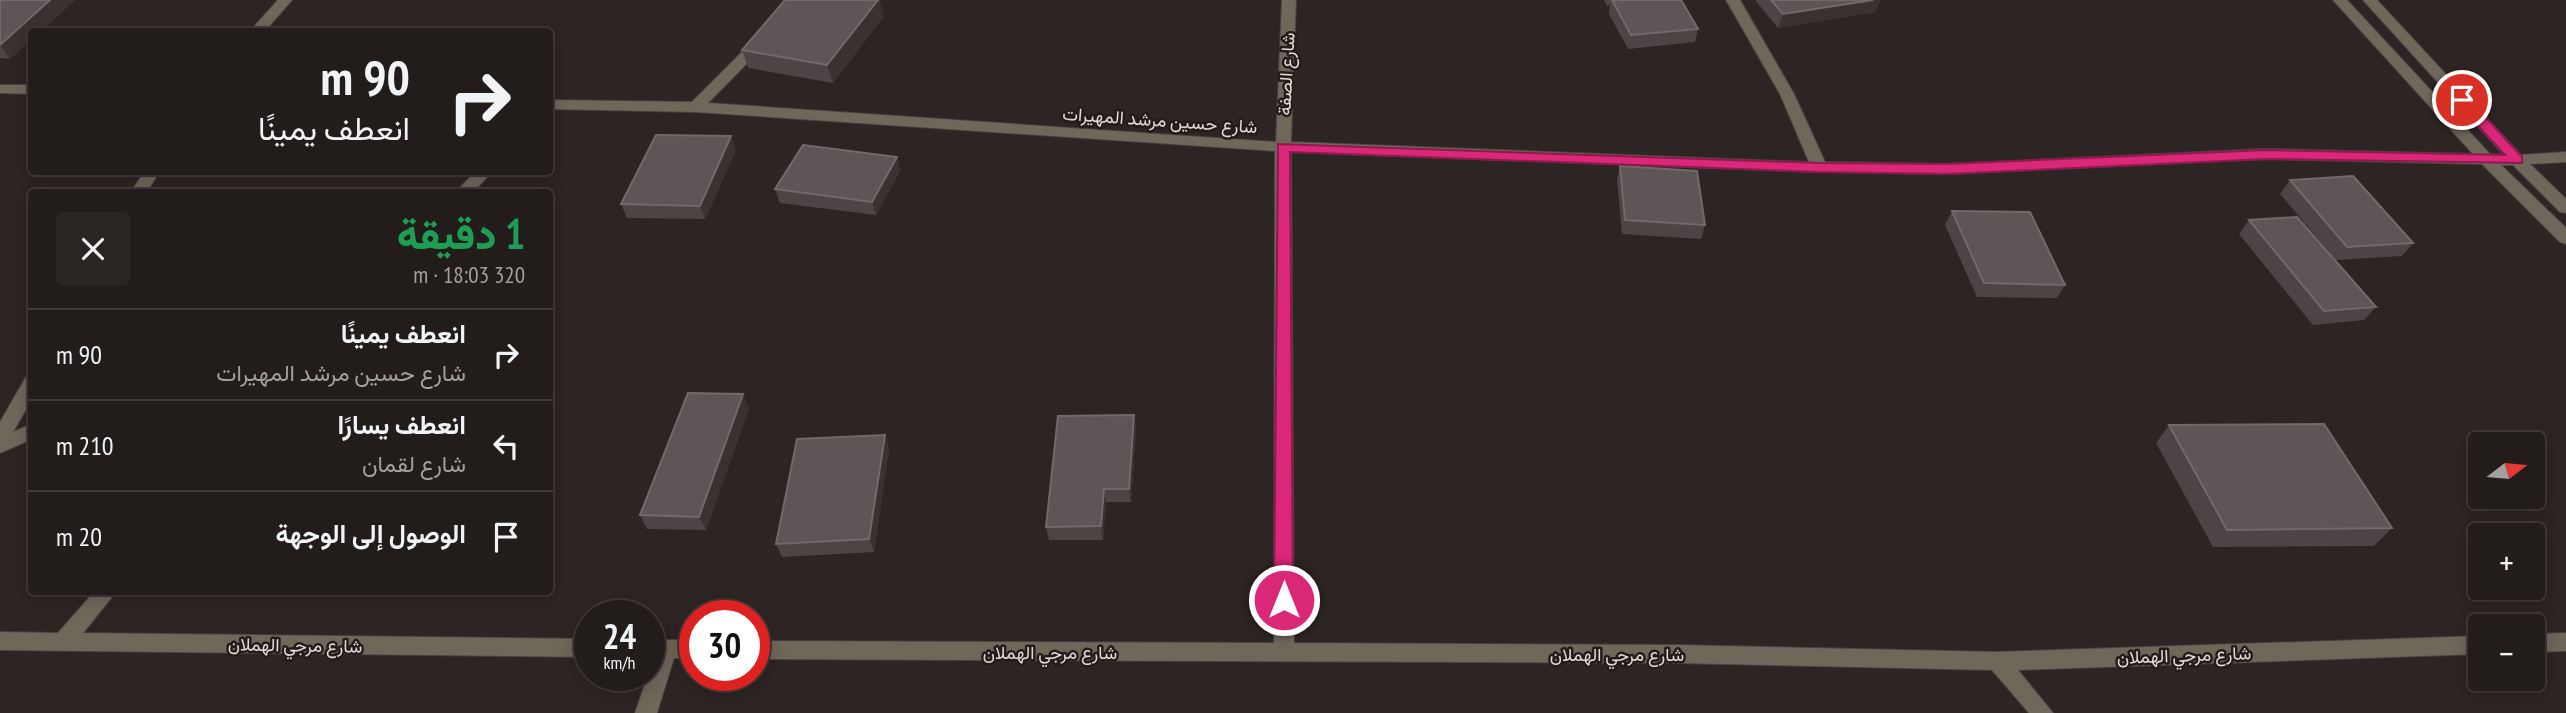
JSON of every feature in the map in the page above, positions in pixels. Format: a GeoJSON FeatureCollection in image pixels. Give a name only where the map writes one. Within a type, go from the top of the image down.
{"type":"FeatureCollection","features":[{"type":"Feature","properties":{"kind":"street"},"geometry":{"type":"LineString","coordinates":[[260,28],[285,0]]}},
{"type":"Feature","properties":{"kind":"street","name":"شارع الصفة"},"geometry":{"type":"LineString","coordinates":[[1284,653],[1283,148],[1289,0]]}},
{"type":"Feature","properties":{"kind":"street"},"geometry":{"type":"LineString","coordinates":[[1733,0],[1787,94],[1819,167]]}},
{"type":"Feature","properties":{"kind":"street"},"geometry":{"type":"LineString","coordinates":[[2340,0],[2486,159],[2566,238]]}},
{"type":"Feature","properties":{"kind":"street"},"geometry":{"type":"LineString","coordinates":[[2370,0],[2517,160],[2566,208]]}},
{"type":"Feature","properties":{"kind":"street"},"geometry":{"type":"LineString","coordinates":[[696,107],[772,29]]}},
{"type":"Feature","properties":{"kind":"street"},"geometry":{"type":"LineString","coordinates":[[0,89],[28,90]]}},
{"type":"Feature","properties":{"kind":"street","name":"شارع حسين مرشد المهيرات"},"geometry":{"type":"LineString","coordinates":[[553,104],[696,107],[1283,148],[1819,167],[1947,169],[2266,154],[2517,160],[2566,157]]}},
{"type":"Feature","properties":{"kind":"street"},"geometry":{"type":"LineString","coordinates":[[467,189],[481,175]]}},
{"type":"Feature","properties":{"kind":"street"},"geometry":{"type":"LineString","coordinates":[[0,439],[28,389]]}},
{"type":"Feature","properties":{"kind":"street"},"geometry":{"type":"LineString","coordinates":[[0,446],[28,433]]}},
{"type":"Feature","properties":{"kind":"street"},"geometry":{"type":"LineString","coordinates":[[62,643],[103,595]]}},
{"type":"Feature","properties":{"kind":"street","name":"شارع مرجي الهملان"},"geometry":{"type":"LineString","coordinates":[[0,641],[574,648]]}},
{"type":"Feature","properties":{"kind":"street"},"geometry":{"type":"LineString","coordinates":[[2545,643],[2566,642]]}},
{"type":"Feature","properties":{"kind":"street","name":"شارع مرجي الهملان"},"geometry":{"type":"LineString","coordinates":[[770,650],[1676,654],[1997,661],[2468,645]]}},
{"type":"Feature","properties":{"kind":"street"},"geometry":{"type":"LineString","coordinates":[[1997,661],[2042,713]]}},
{"type":"Feature","properties":{"kind":"street"},"geometry":{"type":"LineString","coordinates":[[646,713],[650,691]]}},
{"type":"Feature","properties":{"kind":"building"},"geometry":{"type":"Polygon","coordinates":[[[0,0],[50,0],[0,45],[0,0]]]}},
{"type":"Feature","properties":{"kind":"building"},"geometry":{"type":"Polygon","coordinates":[[[785,0],[878,0],[827,65],[742,50],[785,0]]]}},
{"type":"Feature","properties":{"kind":"building"},"geometry":{"type":"Polygon","coordinates":[[[1612,0],[1681,0],[1698,29],[1631,35],[1612,0]]]}},
{"type":"Feature","properties":{"kind":"building"},"geometry":{"type":"Polygon","coordinates":[[[1771,0],[1873,0],[1783,14],[1771,0]]]}},
{"type":"Feature","properties":{"kind":"building"},"geometry":{"type":"Polygon","coordinates":[[[656,135],[731,136],[700,206],[621,204],[656,135]]]}},
{"type":"Feature","properties":{"kind":"building"},"geometry":{"type":"Polygon","coordinates":[[[803,145],[897,157],[872,202],[775,189],[803,145]]]}},
{"type":"Feature","properties":{"kind":"building"},"geometry":{"type":"Polygon","coordinates":[[[1620,166],[1697,171],[1705,225],[1625,220],[1620,166]]]}},
{"type":"Feature","properties":{"kind":"building"},"geometry":{"type":"Polygon","coordinates":[[[2353,176],[2413,243],[2347,247],[2290,180],[2353,176]]]}},
{"type":"Feature","properties":{"kind":"building"},"geometry":{"type":"Polygon","coordinates":[[[1952,211],[2030,212],[2065,285],[1984,283],[1952,211]]]}},
{"type":"Feature","properties":{"kind":"building"},"geometry":{"type":"Polygon","coordinates":[[[2297,217],[2376,307],[2324,311],[2249,220],[2297,217]]]}},
{"type":"Feature","properties":{"kind":"building"},"geometry":{"type":"Polygon","coordinates":[[[688,393],[743,394],[699,517],[640,515],[688,393]]]}},
{"type":"Feature","properties":{"kind":"building"},"geometry":{"type":"Polygon","coordinates":[[[1134,415],[1129,489],[1104,489],[1101,526],[1046,527],[1058,416],[1134,415]]]}},
{"type":"Feature","properties":{"kind":"building"},"geometry":{"type":"Polygon","coordinates":[[[2324,424],[2392,528],[2227,530],[2169,425],[2324,424]]]}},
{"type":"Feature","properties":{"kind":"building"},"geometry":{"type":"Polygon","coordinates":[[[885,435],[869,539],[776,544],[797,439],[885,435]]]}},
{"type":"Feature","properties":{"kind":"route"},"geometry":{"type":"LineString","coordinates":[[1284,600],[1283,148],[1947,169],[2266,154],[2517,160],[2462,100]]}}]}
